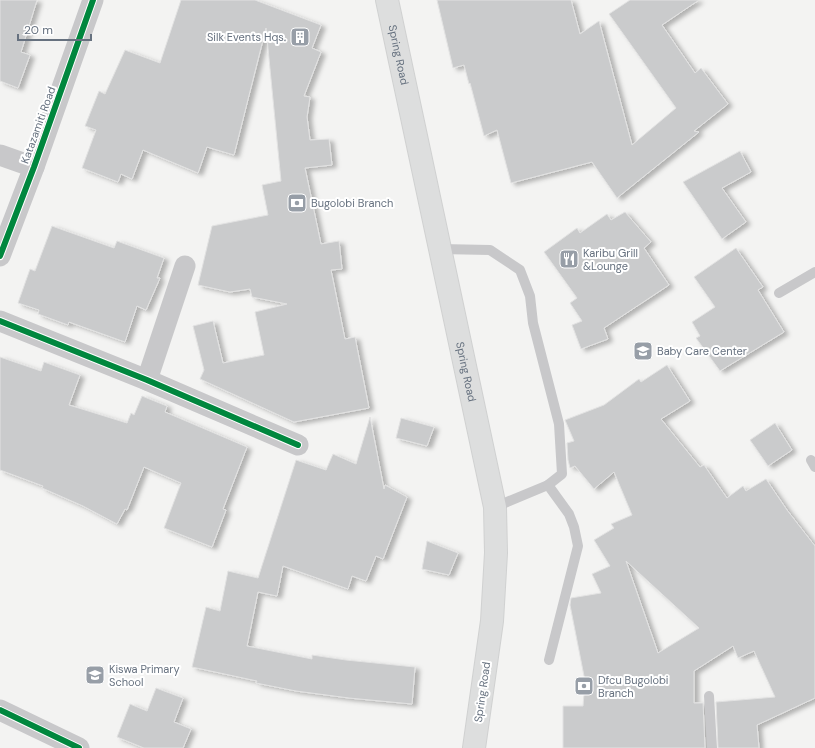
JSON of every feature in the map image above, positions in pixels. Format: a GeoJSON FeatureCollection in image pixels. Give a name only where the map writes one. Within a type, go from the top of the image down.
{"type":"FeatureCollection","features":[{"type":"Feature","properties":{"kind":"main road","name":"Spring Road"},"geometry":{"type":"LineString","coordinates":[[386,0],[495,507],[496,553],[492,621],[474,748]]}},
{"type":"Feature","properties":{"kind":"street","name":"Katazamiti Road"},"geometry":{"type":"LineString","coordinates":[[0,256],[34,167],[93,0]]}},
{"type":"Feature","properties":{"kind":"street"},"geometry":{"type":"LineString","coordinates":[[0,155],[34,167]]}},
{"type":"Feature","properties":{"kind":"street"},"geometry":{"type":"LineString","coordinates":[[147,380],[185,266]]}},
{"type":"Feature","properties":{"kind":"street"},"geometry":{"type":"LineString","coordinates":[[0,321],[147,380],[298,445]]}},
{"type":"Feature","properties":{"kind":"street"},"geometry":{"type":"LineString","coordinates":[[0,710],[79,748]]}},
{"type":"Feature","properties":{"kind":"lane"},"geometry":{"type":"LineString","coordinates":[[440,249],[490,250],[520,270],[530,296],[533,322],[559,424],[562,474],[548,484],[495,507]]}},
{"type":"Feature","properties":{"kind":"lane"},"geometry":{"type":"LineString","coordinates":[[779,294],[815,272]]}},
{"type":"Feature","properties":{"kind":"lane"},"geometry":{"type":"LineString","coordinates":[[548,484],[569,514],[574,527],[578,546],[549,660]]}},
{"type":"Feature","properties":{"kind":"lane"},"geometry":{"type":"LineString","coordinates":[[709,696],[712,748]]}},
{"type":"Feature","properties":{"kind":"building"},"geometry":{"type":"Polygon","coordinates":[[[0,0],[37,0],[21,52],[30,55],[18,88],[0,81],[0,0]]]}},
{"type":"Feature","properties":{"kind":"building"},"geometry":{"type":"Polygon","coordinates":[[[181,0],[255,0],[321,25],[312,48],[321,52],[304,96],[310,97],[307,117],[310,140],[329,139],[332,165],[305,168],[321,244],[339,241],[342,269],[331,270],[345,339],[355,337],[369,408],[294,422],[200,379],[204,370],[193,326],[213,321],[223,363],[264,355],[255,312],[287,304],[252,297],[250,289],[230,292],[198,285],[212,226],[268,215],[262,185],[281,181],[266,28],[234,155],[207,147],[198,173],[143,150],[132,179],[121,174],[118,182],[82,168],[96,130],[85,126],[99,91],[105,94],[125,50],[160,63],[181,0]]]}},
{"type":"Feature","properties":{"kind":"building"},"geometry":{"type":"Polygon","coordinates":[[[437,0],[571,0],[580,34],[599,21],[632,145],[676,108],[609,14],[630,0],[699,0],[662,25],[695,73],[701,68],[728,104],[694,131],[699,132],[617,198],[592,162],[511,183],[497,130],[484,136],[464,65],[453,68],[437,0]]]}},
{"type":"Feature","properties":{"kind":"building"},"geometry":{"type":"Polygon","coordinates":[[[740,151],[751,172],[722,188],[746,222],[722,239],[683,182],[740,151]]]}},
{"type":"Feature","properties":{"kind":"building"},"geometry":{"type":"Polygon","coordinates":[[[625,212],[651,242],[644,248],[669,285],[604,328],[608,339],[581,349],[572,325],[582,321],[570,303],[577,298],[544,252],[577,228],[580,233],[607,214],[611,220],[625,212]]]}},
{"type":"Feature","properties":{"kind":"building"},"geometry":{"type":"Polygon","coordinates":[[[52,226],[114,248],[117,241],[164,258],[157,278],[160,278],[146,310],[137,306],[125,342],[69,322],[68,325],[38,314],[39,310],[18,303],[30,269],[35,271],[52,226]]]}},
{"type":"Feature","properties":{"kind":"building"},"geometry":{"type":"Polygon","coordinates":[[[736,248],[763,287],[758,290],[784,332],[720,371],[696,338],[700,336],[692,322],[715,307],[694,277],[736,248]]]}},
{"type":"Feature","properties":{"kind":"building"},"geometry":{"type":"Polygon","coordinates":[[[0,357],[41,371],[44,362],[80,375],[69,405],[127,423],[131,413],[134,415],[142,396],[167,406],[165,412],[247,447],[223,509],[226,510],[212,547],[164,528],[181,483],[144,467],[127,510],[125,509],[117,524],[83,506],[42,488],[43,486],[0,470],[0,357]]]}},
{"type":"Feature","properties":{"kind":"building"},"geometry":{"type":"Polygon","coordinates":[[[667,365],[690,401],[661,419],[700,467],[704,465],[727,498],[743,486],[746,491],[766,479],[787,510],[815,546],[815,698],[757,725],[759,748],[718,748],[716,702],[775,697],[754,651],[738,658],[733,646],[694,671],[694,703],[703,703],[705,748],[563,748],[563,706],[583,706],[585,681],[570,605],[571,598],[601,593],[592,574],[610,566],[594,540],[614,528],[611,524],[632,515],[614,472],[594,489],[575,466],[570,468],[567,443],[574,441],[565,420],[604,405],[639,379],[641,382],[667,365]],[[626,561],[658,653],[699,628],[626,561]]]}},
{"type":"Feature","properties":{"kind":"building"},"geometry":{"type":"Polygon","coordinates":[[[370,417],[384,489],[385,485],[407,497],[383,559],[376,556],[366,581],[352,576],[348,589],[283,566],[277,596],[258,592],[247,646],[312,659],[312,655],[415,667],[412,704],[296,691],[192,667],[206,607],[220,611],[228,571],[258,578],[296,460],[326,470],[333,454],[356,464],[370,417]]]}},
{"type":"Feature","properties":{"kind":"building"},"geometry":{"type":"Polygon","coordinates":[[[401,418],[434,427],[427,446],[396,438],[401,418]]]}},
{"type":"Feature","properties":{"kind":"building"},"geometry":{"type":"Polygon","coordinates":[[[775,423],[792,450],[768,466],[750,440],[775,423]]]}},
{"type":"Feature","properties":{"kind":"building"},"geometry":{"type":"Polygon","coordinates":[[[427,541],[458,553],[449,575],[422,569],[427,541]]]}},
{"type":"Feature","properties":{"kind":"building"},"geometry":{"type":"Polygon","coordinates":[[[156,688],[183,698],[174,722],[191,729],[183,748],[144,748],[117,737],[130,704],[147,711],[156,688]]]}},
{"type":"Feature","properties":{"kind":"cycle path"},"geometry":{"type":"LineString","coordinates":[[0,256],[34,167],[93,0]]}},
{"type":"Feature","properties":{"kind":"cycle path"},"geometry":{"type":"LineString","coordinates":[[0,321],[147,380],[298,445]]}},
{"type":"Feature","properties":{"kind":"cycle path"},"geometry":{"type":"LineString","coordinates":[[0,710],[79,748]]}},
{"type":"Feature","properties":{"kind":"place","name":"Silk Events Hqs."},"geometry":{"type":"Point","coordinates":[300,37]}},
{"type":"Feature","properties":{"kind":"place","name":"Bugolobi Branch"},"geometry":{"type":"Point","coordinates":[297,203]}},
{"type":"Feature","properties":{"kind":"place","name":"Karibu Grill &Lounge"},"geometry":{"type":"Point","coordinates":[569,259]}},
{"type":"Feature","properties":{"kind":"place","name":"Baby Care Center"},"geometry":{"type":"Point","coordinates":[643,351]}},
{"type":"Feature","properties":{"kind":"place","name":"Kiswa Primary School"},"geometry":{"type":"Point","coordinates":[95,675]}},
{"type":"Feature","properties":{"kind":"place","name":"Dfcu Bugolobi Branch"},"geometry":{"type":"Point","coordinates":[584,686]}}]}
